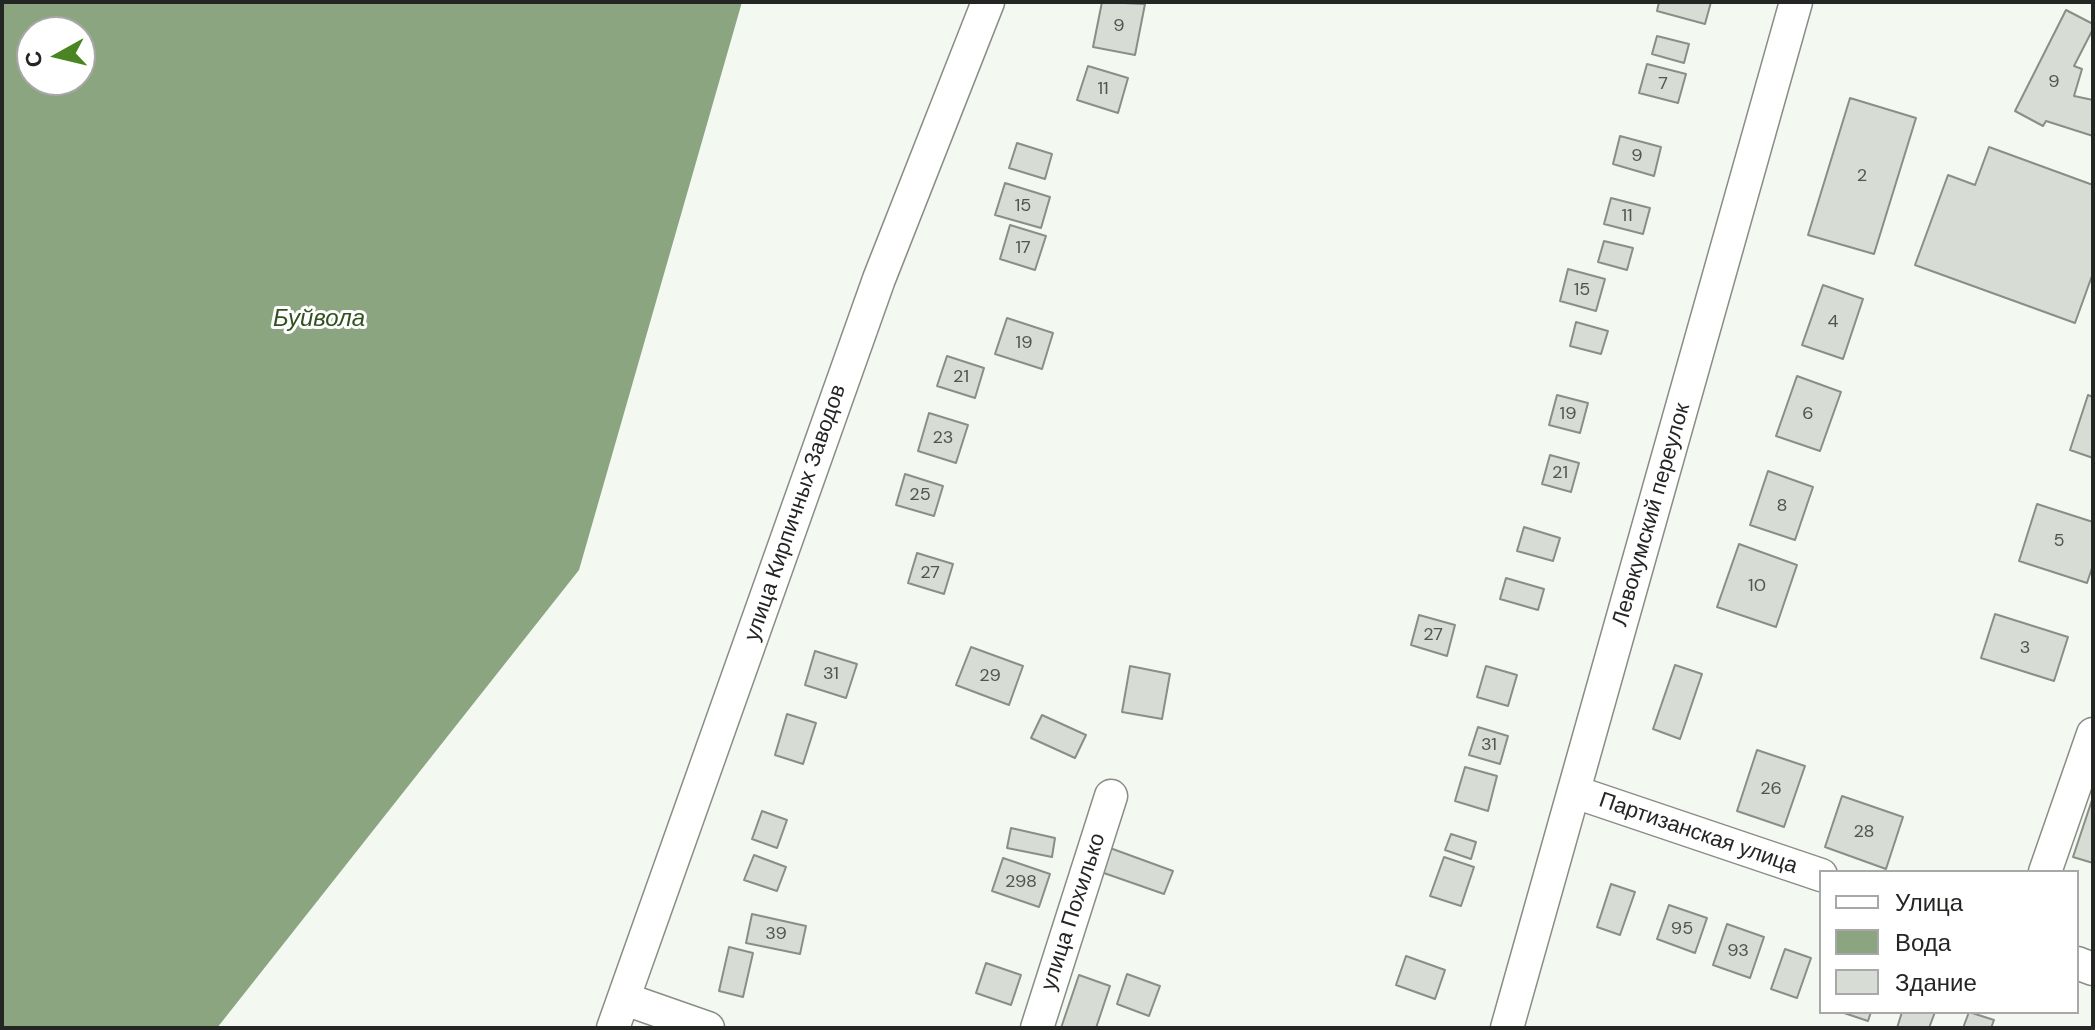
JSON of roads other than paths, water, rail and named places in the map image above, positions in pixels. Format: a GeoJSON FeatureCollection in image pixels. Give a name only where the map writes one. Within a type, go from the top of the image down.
{"type":"FeatureCollection","features":[{"type":"Feature","properties":{"kind":"street","name":"улица Кирпичных Заводов"},"geometry":{"type":"LineString","coordinates":[[619,1013],[879,279],[988,2]]}},
{"type":"Feature","properties":{"kind":"street","name":"Левокумский переулок"},"geometry":{"type":"LineString","coordinates":[[1507,1028],[1796,2]]}},
{"type":"Feature","properties":{"kind":"street"},"geometry":{"type":"LineString","coordinates":[[2046,870],[2093,734]]}},
{"type":"Feature","properties":{"kind":"street","name":"Партизанская улица"},"geometry":{"type":"LineString","coordinates":[[1575,792],[1819,874]]}},
{"type":"Feature","properties":{"kind":"street","name":"улица Похилько"},"geometry":{"type":"LineString","coordinates":[[1037,1028],[1111,796]]}},
{"type":"Feature","properties":{"kind":"street"},"geometry":{"type":"LineString","coordinates":[[619,1013],[708,1028]]}},
{"type":"Feature","properties":{"kind":"water","name":"Буйвола"},"geometry":{"type":"Polygon","coordinates":[[[2,2],[742,2],[579,570],[217,1028],[2,1028],[2,2]]]}}]}
